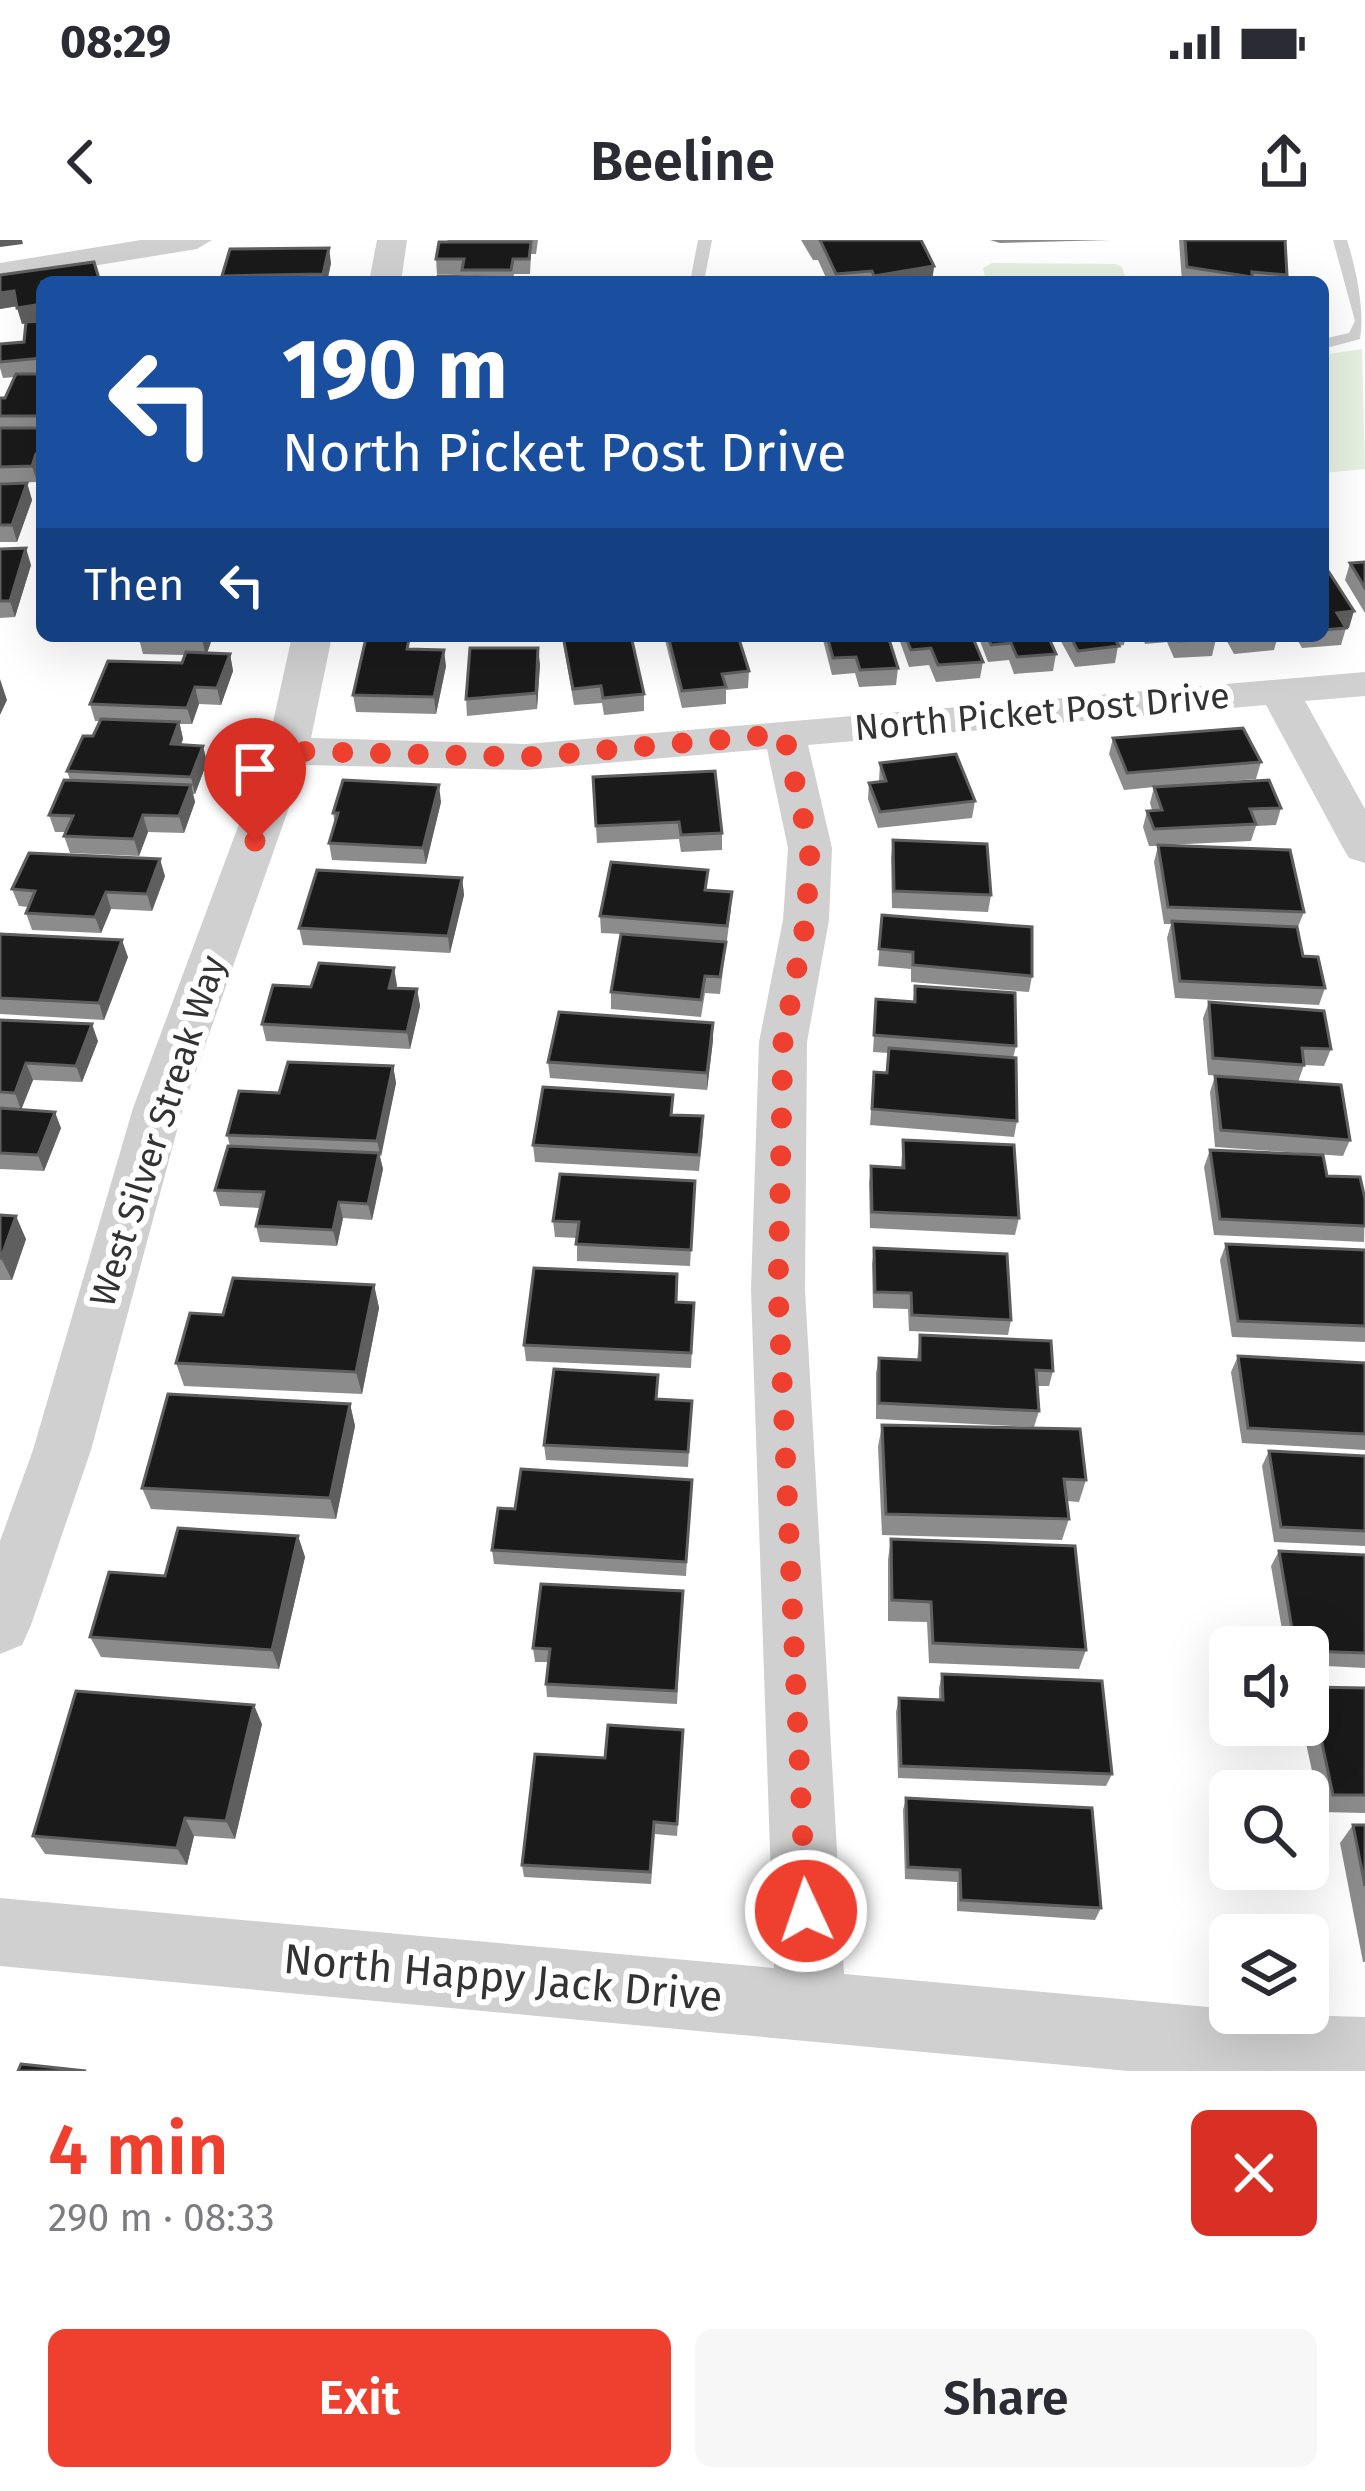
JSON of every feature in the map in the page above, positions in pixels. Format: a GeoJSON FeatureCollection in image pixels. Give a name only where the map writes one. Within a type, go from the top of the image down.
{"type":"FeatureCollection","features":[{"type":"Feature","properties":{"kind":"street"},"geometry":{"type":"LineString","coordinates":[[0,272],[197,240]]}},
{"type":"Feature","properties":{"kind":"street"},"geometry":{"type":"LineString","coordinates":[[386,276],[392,240]]}},
{"type":"Feature","properties":{"kind":"street","name":"West Silver Streak Way"},"geometry":{"type":"LineString","coordinates":[[0,1625],[62,1450],[158,1108],[287,751],[310,642]]}},
{"type":"Feature","properties":{"kind":"street","name":"North Picket Post Drive"},"geometry":{"type":"LineString","coordinates":[[287,751],[526,757],[1365,684]]}},
{"type":"Feature","properties":{"kind":"street"},"geometry":{"type":"LineString","coordinates":[[1279,691],[1365,848]]}},
{"type":"Feature","properties":{"kind":"street"},"geometry":{"type":"LineString","coordinates":[[784,734],[810,848],[806,920],[783,1042],[778,1290],[811,2007]]}},
{"type":"Feature","properties":{"kind":"street","name":"North Happy Jack Drive"},"geometry":{"type":"LineString","coordinates":[[0,1932],[1297,2051],[1365,2053]]}},
{"type":"Feature","properties":{"kind":"lane"},"geometry":{"type":"LineString","coordinates":[[698,276],[705,240]]}},
{"type":"Feature","properties":{"kind":"lane"},"geometry":{"type":"LineString","coordinates":[[1329,342],[1355,336],[1363,321],[1340,240]]}},
{"type":"Feature","properties":{"kind":"green space"},"geometry":{"type":"Polygon","coordinates":[[[992,263],[1115,264],[1125,276],[985,276],[983,268],[992,263]]]}},
{"type":"Feature","properties":{"kind":"green space"},"geometry":{"type":"Polygon","coordinates":[[[1362,349],[1365,469],[1329,472],[1329,354],[1362,349]]]}},
{"type":"Feature","properties":{"kind":"building"},"geometry":{"type":"Polygon","coordinates":[[[820,240],[921,240],[934,266],[874,276],[872,271],[836,274],[820,240]]]}},
{"type":"Feature","properties":{"kind":"building"},"geometry":{"type":"Polygon","coordinates":[[[1185,240],[1285,240],[1287,275],[1252,272],[1246,276],[1187,267],[1185,240]]]}},
{"type":"Feature","properties":{"kind":"building"},"geometry":{"type":"Polygon","coordinates":[[[439,242],[531,242],[529,259],[513,259],[511,270],[462,270],[464,259],[436,259],[439,242]]]}},
{"type":"Feature","properties":{"kind":"building"},"geometry":{"type":"Polygon","coordinates":[[[329,248],[323,274],[222,276],[230,249],[329,248]]]}},
{"type":"Feature","properties":{"kind":"building"},"geometry":{"type":"Polygon","coordinates":[[[94,262],[98,276],[36,276],[36,305],[17,308],[14,291],[0,293],[0,275],[94,262]]]}},
{"type":"Feature","properties":{"kind":"building"},"geometry":{"type":"Polygon","coordinates":[[[36,321],[36,359],[0,362],[0,344],[24,342],[26,322],[36,321]]]}},
{"type":"Feature","properties":{"kind":"building"},"geometry":{"type":"Polygon","coordinates":[[[16,374],[36,374],[36,416],[0,416],[0,398],[5,398],[16,374]]]}},
{"type":"Feature","properties":{"kind":"building"},"geometry":{"type":"Polygon","coordinates":[[[0,428],[36,428],[32,466],[0,467],[0,428]]]}},
{"type":"Feature","properties":{"kind":"building"},"geometry":{"type":"Polygon","coordinates":[[[27,483],[12,525],[0,525],[0,484],[27,483]]]}},
{"type":"Feature","properties":{"kind":"building"},"geometry":{"type":"Polygon","coordinates":[[[26,548],[10,601],[0,601],[0,549],[26,548]]]}},
{"type":"Feature","properties":{"kind":"building"},"geometry":{"type":"Polygon","coordinates":[[[1365,562],[1365,588],[1350,563],[1365,562]]]}},
{"type":"Feature","properties":{"kind":"building"},"geometry":{"type":"Polygon","coordinates":[[[1329,572],[1354,611],[1337,613],[1346,628],[1329,629],[1329,572]]]}},
{"type":"Feature","properties":{"kind":"building"},"geometry":{"type":"Polygon","coordinates":[[[365,642],[408,642],[407,649],[444,650],[434,697],[353,695],[365,642]]]}},
{"type":"Feature","properties":{"kind":"building"},"geometry":{"type":"Polygon","coordinates":[[[564,642],[632,642],[644,694],[603,698],[601,686],[573,689],[564,642]]]}},
{"type":"Feature","properties":{"kind":"building"},"geometry":{"type":"Polygon","coordinates":[[[670,642],[740,642],[749,671],[722,674],[726,687],[682,691],[670,642]]]}},
{"type":"Feature","properties":{"kind":"building"},"geometry":{"type":"Polygon","coordinates":[[[829,642],[890,642],[898,668],[860,670],[856,657],[833,658],[829,642]]]}},
{"type":"Feature","properties":{"kind":"building"},"geometry":{"type":"Polygon","coordinates":[[[908,642],[975,642],[983,662],[938,665],[931,648],[911,650],[908,642]]]}},
{"type":"Feature","properties":{"kind":"building"},"geometry":{"type":"Polygon","coordinates":[[[990,642],[1051,642],[1056,654],[1017,657],[1011,643],[990,642]]]}},
{"type":"Feature","properties":{"kind":"building"},"geometry":{"type":"Polygon","coordinates":[[[1073,642],[1117,642],[1119,646],[1078,651],[1073,642]]]}},
{"type":"Feature","properties":{"kind":"building"},"geometry":{"type":"Polygon","coordinates":[[[470,648],[538,648],[536,693],[466,699],[470,648]]]}},
{"type":"Feature","properties":{"kind":"building"},"geometry":{"type":"Polygon","coordinates":[[[186,652],[230,654],[217,688],[195,687],[187,708],[90,704],[108,661],[182,663],[186,652]]]}},
{"type":"Feature","properties":{"kind":"building"},"geometry":{"type":"Polygon","coordinates":[[[101,719],[179,722],[171,744],[203,746],[191,777],[67,771],[83,736],[93,736],[101,719]]]}},
{"type":"Feature","properties":{"kind":"building"},"geometry":{"type":"Polygon","coordinates":[[[1243,728],[1261,762],[1127,773],[1113,738],[1243,728]]]}},
{"type":"Feature","properties":{"kind":"building"},"geometry":{"type":"Polygon","coordinates":[[[956,754],[975,801],[880,812],[869,783],[886,781],[880,763],[956,754]]]}},
{"type":"Feature","properties":{"kind":"building"},"geometry":{"type":"Polygon","coordinates":[[[715,771],[722,833],[681,835],[679,822],[596,826],[593,777],[715,771]]]}},
{"type":"Feature","properties":{"kind":"building"},"geometry":{"type":"Polygon","coordinates":[[[64,780],[191,785],[179,816],[143,815],[134,839],[64,836],[73,816],[49,815],[64,780]]]}},
{"type":"Feature","properties":{"kind":"building"},"geometry":{"type":"Polygon","coordinates":[[[343,780],[439,785],[423,848],[329,843],[343,780]]]}},
{"type":"Feature","properties":{"kind":"building"},"geometry":{"type":"Polygon","coordinates":[[[1269,780],[1281,808],[1250,809],[1256,824],[1154,829],[1147,811],[1162,810],[1154,787],[1269,780]]]}},
{"type":"Feature","properties":{"kind":"building"},"geometry":{"type":"Polygon","coordinates":[[[893,840],[987,844],[991,895],[894,891],[893,840]]]}},
{"type":"Feature","properties":{"kind":"building"},"geometry":{"type":"Polygon","coordinates":[[[1158,845],[1290,850],[1304,912],[1168,907],[1158,845]]]}},
{"type":"Feature","properties":{"kind":"building"},"geometry":{"type":"Polygon","coordinates":[[[29,853],[160,859],[147,894],[106,892],[95,917],[26,913],[35,891],[12,889],[29,853]]]}},
{"type":"Feature","properties":{"kind":"building"},"geometry":{"type":"Polygon","coordinates":[[[611,862],[708,870],[705,890],[732,892],[727,926],[600,916],[611,862]]]}},
{"type":"Feature","properties":{"kind":"building"},"geometry":{"type":"Polygon","coordinates":[[[317,870],[462,878],[448,936],[299,928],[317,870]]]}},
{"type":"Feature","properties":{"kind":"building"},"geometry":{"type":"Polygon","coordinates":[[[882,915],[1032,927],[1032,976],[913,965],[913,952],[879,949],[882,915]]]}},
{"type":"Feature","properties":{"kind":"building"},"geometry":{"type":"Polygon","coordinates":[[[1172,921],[1297,927],[1303,956],[1318,957],[1325,988],[1180,981],[1172,921]]]}},
{"type":"Feature","properties":{"kind":"building"},"geometry":{"type":"Polygon","coordinates":[[[0,934],[122,940],[99,1003],[0,998],[0,934]]]}},
{"type":"Feature","properties":{"kind":"building"},"geometry":{"type":"Polygon","coordinates":[[[621,934],[726,942],[720,977],[705,976],[701,1000],[611,992],[621,934]]]}},
{"type":"Feature","properties":{"kind":"building"},"geometry":{"type":"Polygon","coordinates":[[[319,963],[394,968],[389,988],[417,989],[407,1032],[262,1024],[273,985],[311,987],[319,963]]]}},
{"type":"Feature","properties":{"kind":"building"},"geometry":{"type":"Polygon","coordinates":[[[915,986],[1015,993],[1016,1046],[874,1035],[876,999],[915,1002],[915,986]]]}},
{"type":"Feature","properties":{"kind":"building"},"geometry":{"type":"Polygon","coordinates":[[[1209,1002],[1324,1011],[1331,1049],[1302,1048],[1304,1065],[1213,1058],[1209,1002]]]}},
{"type":"Feature","properties":{"kind":"building"},"geometry":{"type":"Polygon","coordinates":[[[559,1012],[713,1023],[707,1073],[548,1062],[559,1012]]]}},
{"type":"Feature","properties":{"kind":"building"},"geometry":{"type":"Polygon","coordinates":[[[0,1020],[92,1024],[76,1066],[26,1063],[15,1093],[0,1092],[0,1020]]]}},
{"type":"Feature","properties":{"kind":"building"},"geometry":{"type":"Polygon","coordinates":[[[889,1048],[1016,1058],[1017,1121],[872,1109],[874,1072],[887,1073],[889,1048]]]}},
{"type":"Feature","properties":{"kind":"building"},"geometry":{"type":"Polygon","coordinates":[[[288,1062],[393,1066],[377,1141],[227,1135],[239,1091],[279,1093],[288,1062]]]}},
{"type":"Feature","properties":{"kind":"building"},"geometry":{"type":"Polygon","coordinates":[[[1215,1076],[1341,1085],[1350,1140],[1221,1130],[1215,1076]]]}},
{"type":"Feature","properties":{"kind":"building"},"geometry":{"type":"Polygon","coordinates":[[[543,1087],[673,1095],[671,1115],[703,1116],[699,1155],[533,1145],[543,1087]]]}},
{"type":"Feature","properties":{"kind":"building"},"geometry":{"type":"Polygon","coordinates":[[[0,1108],[55,1112],[38,1155],[0,1153],[0,1108]]]}},
{"type":"Feature","properties":{"kind":"building"},"geometry":{"type":"Polygon","coordinates":[[[903,1140],[1014,1145],[1019,1218],[872,1212],[871,1166],[904,1168],[903,1140]]]}},
{"type":"Feature","properties":{"kind":"building"},"geometry":{"type":"Polygon","coordinates":[[[228,1146],[379,1153],[368,1204],[339,1202],[333,1230],[256,1226],[264,1192],[215,1190],[228,1146]]]}},
{"type":"Feature","properties":{"kind":"building"},"geometry":{"type":"Polygon","coordinates":[[[1210,1150],[1323,1155],[1327,1176],[1360,1177],[1365,1226],[1220,1219],[1210,1150]]]}},
{"type":"Feature","properties":{"kind":"building"},"geometry":{"type":"Polygon","coordinates":[[[560,1174],[695,1181],[691,1250],[576,1244],[579,1222],[553,1221],[560,1174]]]}},
{"type":"Feature","properties":{"kind":"building"},"geometry":{"type":"Polygon","coordinates":[[[0,1215],[16,1216],[1,1258],[0,1257],[0,1215]]]}},
{"type":"Feature","properties":{"kind":"building"},"geometry":{"type":"Polygon","coordinates":[[[1226,1244],[1365,1250],[1365,1326],[1238,1321],[1226,1244]]]}},
{"type":"Feature","properties":{"kind":"building"},"geometry":{"type":"Polygon","coordinates":[[[874,1248],[1007,1254],[1011,1320],[912,1315],[911,1293],[875,1292],[874,1248]]]}},
{"type":"Feature","properties":{"kind":"building"},"geometry":{"type":"Polygon","coordinates":[[[534,1268],[677,1274],[676,1302],[694,1303],[691,1353],[524,1345],[534,1268]]]}},
{"type":"Feature","properties":{"kind":"building"},"geometry":{"type":"Polygon","coordinates":[[[233,1278],[374,1285],[356,1372],[176,1363],[190,1313],[223,1315],[233,1278]]]}},
{"type":"Feature","properties":{"kind":"building"},"geometry":{"type":"Polygon","coordinates":[[[920,1335],[1051,1341],[1053,1371],[1036,1370],[1039,1411],[879,1403],[879,1358],[920,1360],[920,1335]]]}},
{"type":"Feature","properties":{"kind":"building"},"geometry":{"type":"Polygon","coordinates":[[[1238,1356],[1365,1363],[1365,1434],[1248,1428],[1238,1356]]]}},
{"type":"Feature","properties":{"kind":"building"},"geometry":{"type":"Polygon","coordinates":[[[554,1369],[658,1375],[656,1399],[692,1401],[688,1452],[544,1445],[554,1369]]]}},
{"type":"Feature","properties":{"kind":"building"},"geometry":{"type":"Polygon","coordinates":[[[168,1394],[350,1404],[330,1498],[142,1488],[168,1394]]]}},
{"type":"Feature","properties":{"kind":"building"},"geometry":{"type":"Polygon","coordinates":[[[882,1425],[1080,1429],[1086,1480],[1064,1479],[1069,1519],[886,1514],[882,1425]]]}},
{"type":"Feature","properties":{"kind":"building"},"geometry":{"type":"Polygon","coordinates":[[[1269,1451],[1365,1456],[1365,1531],[1281,1527],[1269,1451]]]}},
{"type":"Feature","properties":{"kind":"building"},"geometry":{"type":"Polygon","coordinates":[[[521,1469],[692,1480],[686,1562],[492,1550],[498,1508],[515,1509],[521,1469]]]}},
{"type":"Feature","properties":{"kind":"building"},"geometry":{"type":"Polygon","coordinates":[[[178,1528],[298,1536],[272,1650],[90,1637],[109,1572],[165,1576],[178,1528]]]}},
{"type":"Feature","properties":{"kind":"building"},"geometry":{"type":"Polygon","coordinates":[[[891,1539],[1075,1546],[1086,1650],[933,1643],[931,1602],[892,1600],[891,1539]]]}},
{"type":"Feature","properties":{"kind":"building"},"geometry":{"type":"Polygon","coordinates":[[[1279,1551],[1365,1555],[1365,1653],[1329,1652],[1329,1626],[1292,1626],[1279,1551]]]}},
{"type":"Feature","properties":{"kind":"building"},"geometry":{"type":"Polygon","coordinates":[[[541,1584],[683,1591],[676,1691],[546,1684],[550,1649],[533,1648],[541,1584]]]}},
{"type":"Feature","properties":{"kind":"building"},"geometry":{"type":"Polygon","coordinates":[[[942,1674],[1102,1681],[1112,1774],[901,1766],[899,1698],[943,1700],[942,1674]]]}},
{"type":"Feature","properties":{"kind":"building"},"geometry":{"type":"Polygon","coordinates":[[[1329,1687],[1365,1688],[1365,1795],[1333,1795],[1323,1746],[1329,1746],[1329,1687]]]}},
{"type":"Feature","properties":{"kind":"building"},"geometry":{"type":"Polygon","coordinates":[[[76,1691],[254,1705],[226,1821],[185,1818],[177,1848],[33,1836],[76,1691]]]}},
{"type":"Feature","properties":{"kind":"building"},"geometry":{"type":"Polygon","coordinates":[[[608,1725],[683,1730],[677,1824],[654,1822],[650,1872],[522,1865],[535,1754],[605,1758],[608,1725]]]}},
{"type":"Feature","properties":{"kind":"building"},"geometry":{"type":"Polygon","coordinates":[[[906,1798],[1092,1808],[1101,1908],[961,1900],[960,1870],[908,1867],[906,1798]]]}},
{"type":"Feature","properties":{"kind":"building"},"geometry":{"type":"Polygon","coordinates":[[[1353,1825],[1365,1825],[1365,1886],[1353,1825]]]}},
{"type":"Feature","properties":{"kind":"building"},"geometry":{"type":"Polygon","coordinates":[[[21,2064],[86,2071],[18,2071],[21,2064]]]}},
{"type":"Feature","properties":{"kind":"route"},"geometry":{"type":"LineString","coordinates":[[255,841],[287,751],[526,757],[784,734],[810,848],[806,920],[783,1042],[778,1290],[806,1911]]}}]}
